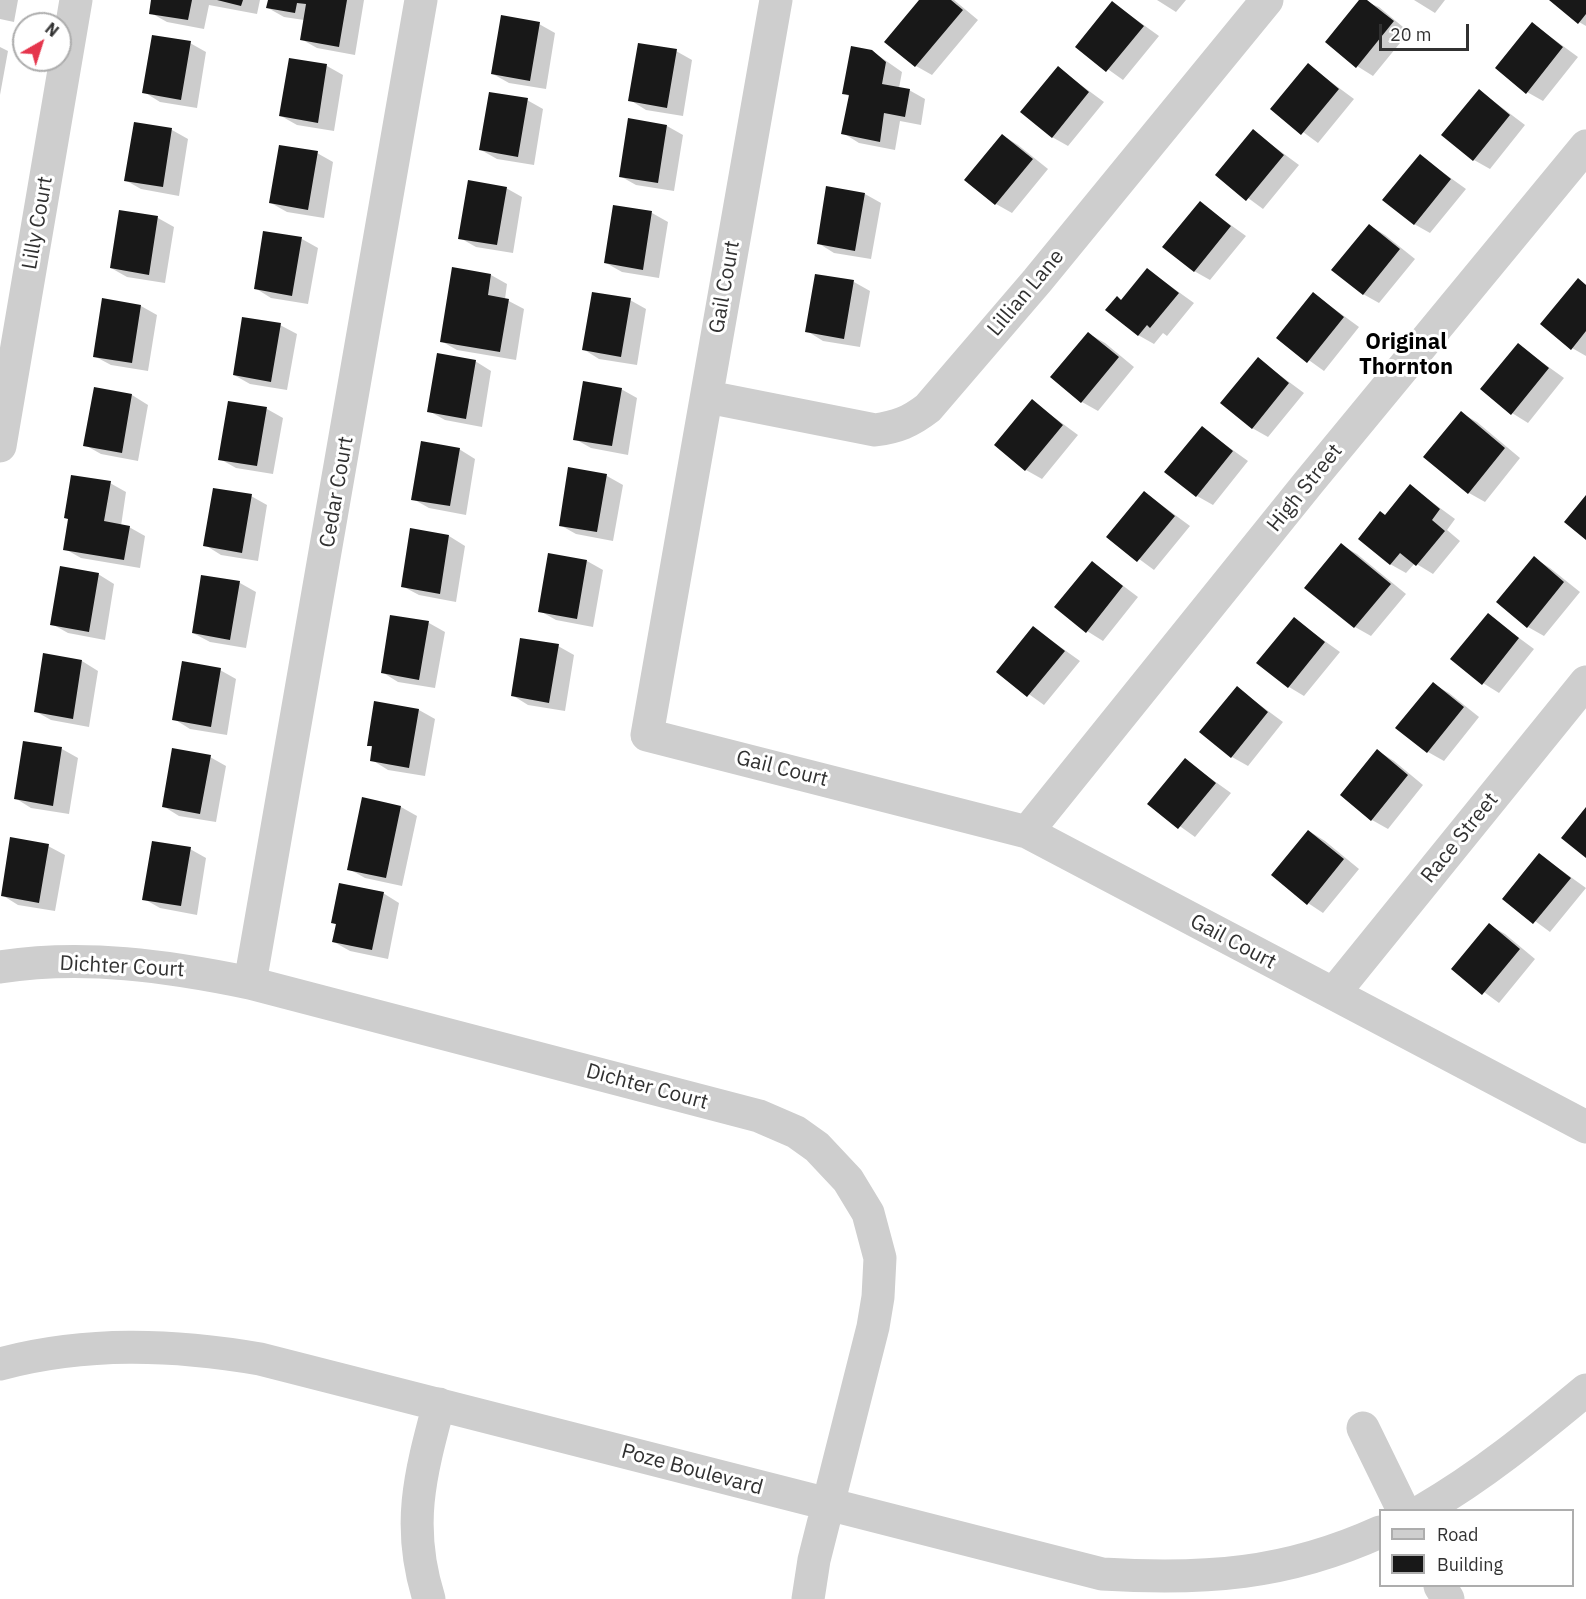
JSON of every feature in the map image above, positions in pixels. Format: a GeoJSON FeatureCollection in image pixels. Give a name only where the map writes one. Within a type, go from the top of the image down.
{"type":"FeatureCollection","features":[{"type":"Feature","properties":{"kind":"street","name":"Lilly Court"},"geometry":{"type":"LineString","coordinates":[[0,446],[76,0]]}},
{"type":"Feature","properties":{"kind":"street","name":"Cedar Court"},"geometry":{"type":"LineString","coordinates":[[250,983],[421,0]]}},
{"type":"Feature","properties":{"kind":"street","name":"Gail Court"},"geometry":{"type":"LineString","coordinates":[[776,0],[647,735],[1027,832],[1586,1127]]}},
{"type":"Feature","properties":{"kind":"street","name":"Lillian Lane"},"geometry":{"type":"LineString","coordinates":[[708,397],[875,430],[898,427],[913,420],[928,408],[1037,281],[1267,0]]}},
{"type":"Feature","properties":{"kind":"street","name":"High Street"},"geometry":{"type":"LineString","coordinates":[[1027,832],[1317,473],[1586,146]]}},
{"type":"Feature","properties":{"kind":"street","name":"Race Street"},"geometry":{"type":"LineString","coordinates":[[1334,993],[1586,682]]}},
{"type":"Feature","properties":{"kind":"street","name":"Dichter Court"},"geometry":{"type":"LineString","coordinates":[[0,967],[55,962],[123,963],[182,969],[250,983],[759,1116],[796,1132],[817,1147],[860,1196],[868,1213],[881,1271],[873,1327],[814,1560],[808,1599]]}},
{"type":"Feature","properties":{"kind":"street","name":"Poze Boulevard"},"geometry":{"type":"LineString","coordinates":[[0,1364],[109,1346],[201,1349],[260,1359],[1082,1570],[1169,1578],[1255,1571],[1323,1555],[1379,1532]]}},
{"type":"Feature","properties":{"kind":"street"},"geometry":{"type":"LineString","coordinates":[[1425,1509],[1463,1487],[1512,1451],[1586,1390]]}},
{"type":"Feature","properties":{"kind":"street"},"geometry":{"type":"LineString","coordinates":[[429,1599],[422,1577],[416,1527],[416,1504],[422,1467],[439,1404]]}},
{"type":"Feature","properties":{"kind":"street"},"geometry":{"type":"LineString","coordinates":[[1363,1428],[1403,1509]]}},
{"type":"Feature","properties":{"kind":"building"},"geometry":{"type":"Polygon","coordinates":[[[151,0],[192,0],[188,20],[149,14],[151,0]]]}},
{"type":"Feature","properties":{"kind":"building"},"geometry":{"type":"Polygon","coordinates":[[[217,0],[243,0],[241,6],[217,0]]]}},
{"type":"Feature","properties":{"kind":"building"},"geometry":{"type":"Polygon","coordinates":[[[268,0],[347,0],[339,47],[300,40],[306,4],[297,3],[295,13],[266,8],[268,0]]]}},
{"type":"Feature","properties":{"kind":"building"},"geometry":{"type":"Polygon","coordinates":[[[919,0],[951,0],[963,10],[915,67],[884,42],[919,0]]]}},
{"type":"Feature","properties":{"kind":"building"},"geometry":{"type":"Polygon","coordinates":[[[1359,0],[1367,0],[1394,21],[1356,68],[1325,42],[1359,0]]]}},
{"type":"Feature","properties":{"kind":"building"},"geometry":{"type":"Polygon","coordinates":[[[1549,0],[1586,0],[1586,14],[1578,24],[1549,0]]]}},
{"type":"Feature","properties":{"kind":"building"},"geometry":{"type":"Polygon","coordinates":[[[1112,1],[1144,26],[1106,72],[1075,47],[1112,1]]]}},
{"type":"Feature","properties":{"kind":"building"},"geometry":{"type":"Polygon","coordinates":[[[501,15],[540,22],[530,81],[491,74],[501,15]]]}},
{"type":"Feature","properties":{"kind":"building"},"geometry":{"type":"Polygon","coordinates":[[[1532,22],[1563,47],[1526,94],[1495,68],[1532,22]]]}},
{"type":"Feature","properties":{"kind":"building"},"geometry":{"type":"Polygon","coordinates":[[[152,35],[191,41],[181,100],[142,93],[152,35]]]}},
{"type":"Feature","properties":{"kind":"building"},"geometry":{"type":"Polygon","coordinates":[[[638,43],[677,49],[667,108],[628,101],[638,43]]]}},
{"type":"Feature","properties":{"kind":"building"},"geometry":{"type":"Polygon","coordinates":[[[851,46],[872,50],[886,62],[882,84],[910,89],[905,117],[884,113],[880,142],[841,134],[849,95],[842,94],[851,46]]]}},
{"type":"Feature","properties":{"kind":"building"},"geometry":{"type":"Polygon","coordinates":[[[289,58],[327,64],[318,123],[279,116],[289,58]]]}},
{"type":"Feature","properties":{"kind":"building"},"geometry":{"type":"Polygon","coordinates":[[[1308,63],[1339,89],[1301,135],[1270,109],[1308,63]]]}},
{"type":"Feature","properties":{"kind":"building"},"geometry":{"type":"Polygon","coordinates":[[[1058,66],[1089,92],[1052,138],[1020,112],[1058,66]]]}},
{"type":"Feature","properties":{"kind":"building"},"geometry":{"type":"Polygon","coordinates":[[[1479,89],[1510,115],[1473,161],[1441,135],[1479,89]]]}},
{"type":"Feature","properties":{"kind":"building"},"geometry":{"type":"Polygon","coordinates":[[[489,92],[528,98],[518,157],[479,150],[489,92]]]}},
{"type":"Feature","properties":{"kind":"building"},"geometry":{"type":"Polygon","coordinates":[[[628,118],[667,125],[658,183],[619,177],[628,118]]]}},
{"type":"Feature","properties":{"kind":"building"},"geometry":{"type":"Polygon","coordinates":[[[134,122],[172,128],[163,187],[124,181],[134,122]]]}},
{"type":"Feature","properties":{"kind":"building"},"geometry":{"type":"Polygon","coordinates":[[[1253,129],[1284,155],[1246,201],[1215,175],[1253,129]]]}},
{"type":"Feature","properties":{"kind":"building"},"geometry":{"type":"Polygon","coordinates":[[[1002,134],[1033,159],[995,205],[964,180],[1002,134]]]}},
{"type":"Feature","properties":{"kind":"building"},"geometry":{"type":"Polygon","coordinates":[[[279,145],[318,151],[308,210],[269,203],[279,145]]]}},
{"type":"Feature","properties":{"kind":"building"},"geometry":{"type":"Polygon","coordinates":[[[1420,154],[1451,179],[1414,225],[1382,200],[1420,154]]]}},
{"type":"Feature","properties":{"kind":"building"},"geometry":{"type":"Polygon","coordinates":[[[468,180],[507,187],[497,245],[458,239],[468,180]]]}},
{"type":"Feature","properties":{"kind":"building"},"geometry":{"type":"Polygon","coordinates":[[[826,186],[865,193],[855,251],[817,244],[826,186]]]}},
{"type":"Feature","properties":{"kind":"building"},"geometry":{"type":"Polygon","coordinates":[[[1200,201],[1231,226],[1194,272],[1162,247],[1200,201]]]}},
{"type":"Feature","properties":{"kind":"building"},"geometry":{"type":"Polygon","coordinates":[[[613,205],[652,211],[643,270],[604,263],[613,205]]]}},
{"type":"Feature","properties":{"kind":"building"},"geometry":{"type":"Polygon","coordinates":[[[119,210],[158,216],[149,275],[110,268],[119,210]]]}},
{"type":"Feature","properties":{"kind":"building"},"geometry":{"type":"Polygon","coordinates":[[[1369,224],[1400,249],[1363,295],[1331,270],[1369,224]]]}},
{"type":"Feature","properties":{"kind":"building"},"geometry":{"type":"Polygon","coordinates":[[[263,231],[302,237],[292,296],[254,289],[263,231]]]}},
{"type":"Feature","properties":{"kind":"building"},"geometry":{"type":"Polygon","coordinates":[[[452,267],[491,274],[488,295],[509,299],[500,352],[440,342],[452,267]]]}},
{"type":"Feature","properties":{"kind":"building"},"geometry":{"type":"Polygon","coordinates":[[[1147,268],[1179,293],[1150,328],[1147,325],[1138,336],[1105,310],[1117,296],[1121,300],[1147,268]]]}},
{"type":"Feature","properties":{"kind":"building"},"geometry":{"type":"Polygon","coordinates":[[[815,274],[854,280],[844,339],[805,332],[815,274]]]}},
{"type":"Feature","properties":{"kind":"building"},"geometry":{"type":"Polygon","coordinates":[[[1578,278],[1586,285],[1586,331],[1571,350],[1540,324],[1578,278]]]}},
{"type":"Feature","properties":{"kind":"building"},"geometry":{"type":"Polygon","coordinates":[[[592,292],[631,298],[621,357],[582,350],[592,292]]]}},
{"type":"Feature","properties":{"kind":"building"},"geometry":{"type":"Polygon","coordinates":[[[1313,292],[1344,317],[1307,363],[1276,338],[1313,292]]]}},
{"type":"Feature","properties":{"kind":"building"},"geometry":{"type":"Polygon","coordinates":[[[102,298],[141,305],[132,363],[93,357],[102,298]]]}},
{"type":"Feature","properties":{"kind":"building"},"geometry":{"type":"Polygon","coordinates":[[[242,317],[281,323],[271,382],[233,375],[242,317]]]}},
{"type":"Feature","properties":{"kind":"building"},"geometry":{"type":"Polygon","coordinates":[[[1088,332],[1119,357],[1081,403],[1050,377],[1088,332]]]}},
{"type":"Feature","properties":{"kind":"building"},"geometry":{"type":"Polygon","coordinates":[[[1518,343],[1549,368],[1511,415],[1480,389],[1518,343]]]}},
{"type":"Feature","properties":{"kind":"building"},"geometry":{"type":"Polygon","coordinates":[[[437,353],[476,360],[466,419],[427,412],[437,353]]]}},
{"type":"Feature","properties":{"kind":"building"},"geometry":{"type":"Polygon","coordinates":[[[1258,357],[1289,383],[1252,429],[1220,403],[1258,357]]]}},
{"type":"Feature","properties":{"kind":"building"},"geometry":{"type":"Polygon","coordinates":[[[583,381],[622,388],[612,446],[573,440],[583,381]]]}},
{"type":"Feature","properties":{"kind":"building"},"geometry":{"type":"Polygon","coordinates":[[[94,387],[132,394],[122,453],[83,446],[94,387]]]}},
{"type":"Feature","properties":{"kind":"building"},"geometry":{"type":"Polygon","coordinates":[[[1032,399],[1063,425],[1025,471],[994,445],[1032,399]]]}},
{"type":"Feature","properties":{"kind":"building"},"geometry":{"type":"Polygon","coordinates":[[[228,401],[267,407],[257,466],[218,460],[228,401]]]}},
{"type":"Feature","properties":{"kind":"building"},"geometry":{"type":"Polygon","coordinates":[[[1461,411],[1505,448],[1468,494],[1423,457],[1461,411]]]}},
{"type":"Feature","properties":{"kind":"building"},"geometry":{"type":"Polygon","coordinates":[[[1202,426],[1233,451],[1196,497],[1164,472],[1202,426]]]}},
{"type":"Feature","properties":{"kind":"building"},"geometry":{"type":"Polygon","coordinates":[[[421,441],[460,448],[450,506],[411,500],[421,441]]]}},
{"type":"Feature","properties":{"kind":"building"},"geometry":{"type":"Polygon","coordinates":[[[568,467],[607,474],[597,532],[559,526],[568,467]]]}},
{"type":"Feature","properties":{"kind":"building"},"geometry":{"type":"Polygon","coordinates":[[[71,475],[111,481],[104,521],[130,526],[124,560],[63,550],[68,519],[64,518],[71,475]]]}},
{"type":"Feature","properties":{"kind":"building"},"geometry":{"type":"Polygon","coordinates":[[[1410,484],[1440,509],[1432,520],[1445,531],[1416,566],[1400,553],[1390,565],[1358,539],[1380,511],[1385,515],[1410,484]]]}},
{"type":"Feature","properties":{"kind":"building"},"geometry":{"type":"Polygon","coordinates":[[[213,488],[252,494],[242,553],[203,546],[213,488]]]}},
{"type":"Feature","properties":{"kind":"building"},"geometry":{"type":"Polygon","coordinates":[[[1144,491],[1175,516],[1137,562],[1106,537],[1144,491]]]}},
{"type":"Feature","properties":{"kind":"building"},"geometry":{"type":"Polygon","coordinates":[[[1586,495],[1586,540],[1564,522],[1586,495]]]}},
{"type":"Feature","properties":{"kind":"building"},"geometry":{"type":"Polygon","coordinates":[[[410,528],[449,535],[440,594],[401,587],[410,528]]]}},
{"type":"Feature","properties":{"kind":"building"},"geometry":{"type":"Polygon","coordinates":[[[1341,543],[1391,584],[1354,628],[1304,588],[1341,543]]]}},
{"type":"Feature","properties":{"kind":"building"},"geometry":{"type":"Polygon","coordinates":[[[548,553],[587,560],[577,619],[538,612],[548,553]]]}},
{"type":"Feature","properties":{"kind":"building"},"geometry":{"type":"Polygon","coordinates":[[[1534,556],[1564,582],[1527,628],[1496,602],[1534,556]]]}},
{"type":"Feature","properties":{"kind":"building"},"geometry":{"type":"Polygon","coordinates":[[[1092,561],[1123,586],[1086,633],[1054,607],[1092,561]]]}},
{"type":"Feature","properties":{"kind":"building"},"geometry":{"type":"Polygon","coordinates":[[[60,566],[99,573],[89,632],[50,625],[60,566]]]}},
{"type":"Feature","properties":{"kind":"building"},"geometry":{"type":"Polygon","coordinates":[[[201,575],[240,581],[230,640],[192,633],[201,575]]]}},
{"type":"Feature","properties":{"kind":"building"},"geometry":{"type":"Polygon","coordinates":[[[1488,613],[1519,638],[1482,685],[1450,659],[1488,613]]]}},
{"type":"Feature","properties":{"kind":"building"},"geometry":{"type":"Polygon","coordinates":[[[390,615],[429,621],[419,680],[381,673],[390,615]]]}},
{"type":"Feature","properties":{"kind":"building"},"geometry":{"type":"Polygon","coordinates":[[[1294,617],[1325,642],[1288,688],[1256,663],[1294,617]]]}},
{"type":"Feature","properties":{"kind":"building"},"geometry":{"type":"Polygon","coordinates":[[[1033,626],[1065,651],[1027,697],[996,672],[1033,626]]]}},
{"type":"Feature","properties":{"kind":"building"},"geometry":{"type":"Polygon","coordinates":[[[520,638],[559,644],[549,703],[511,696],[520,638]]]}},
{"type":"Feature","properties":{"kind":"building"},"geometry":{"type":"Polygon","coordinates":[[[43,653],[82,660],[73,719],[34,712],[43,653]]]}},
{"type":"Feature","properties":{"kind":"building"},"geometry":{"type":"Polygon","coordinates":[[[182,661],[221,668],[211,727],[172,720],[182,661]]]}},
{"type":"Feature","properties":{"kind":"building"},"geometry":{"type":"Polygon","coordinates":[[[1433,682],[1464,707],[1427,753],[1395,728],[1433,682]]]}},
{"type":"Feature","properties":{"kind":"building"},"geometry":{"type":"Polygon","coordinates":[[[1237,686],[1268,712],[1231,758],[1199,732],[1237,686]]]}},
{"type":"Feature","properties":{"kind":"building"},"geometry":{"type":"Polygon","coordinates":[[[374,701],[419,709],[409,768],[370,761],[372,746],[367,746],[374,701]]]}},
{"type":"Feature","properties":{"kind":"building"},"geometry":{"type":"Polygon","coordinates":[[[23,741],[62,747],[53,806],[14,799],[23,741]]]}},
{"type":"Feature","properties":{"kind":"building"},"geometry":{"type":"Polygon","coordinates":[[[172,748],[211,755],[200,814],[162,807],[172,748]]]}},
{"type":"Feature","properties":{"kind":"building"},"geometry":{"type":"Polygon","coordinates":[[[1377,749],[1408,775],[1371,821],[1340,795],[1377,749]]]}},
{"type":"Feature","properties":{"kind":"building"},"geometry":{"type":"Polygon","coordinates":[[[1185,758],[1216,783],[1178,829],[1147,804],[1185,758]]]}},
{"type":"Feature","properties":{"kind":"building"},"geometry":{"type":"Polygon","coordinates":[[[362,797],[401,806],[386,878],[347,870],[362,797]]]}},
{"type":"Feature","properties":{"kind":"building"},"geometry":{"type":"Polygon","coordinates":[[[1586,807],[1586,858],[1561,838],[1586,807]]]}},
{"type":"Feature","properties":{"kind":"building"},"geometry":{"type":"Polygon","coordinates":[[[1308,830],[1344,859],[1307,905],[1271,875],[1308,830]]]}},
{"type":"Feature","properties":{"kind":"building"},"geometry":{"type":"Polygon","coordinates":[[[10,837],[49,844],[39,903],[1,896],[10,837]]]}},
{"type":"Feature","properties":{"kind":"building"},"geometry":{"type":"Polygon","coordinates":[[[152,841],[191,847],[181,906],[142,900],[152,841]]]}},
{"type":"Feature","properties":{"kind":"building"},"geometry":{"type":"Polygon","coordinates":[[[1539,853],[1571,878],[1533,924],[1502,899],[1539,853]]]}},
{"type":"Feature","properties":{"kind":"building"},"geometry":{"type":"Polygon","coordinates":[[[339,883],[384,892],[372,950],[332,942],[336,924],[331,923],[339,883]]]}},
{"type":"Feature","properties":{"kind":"building"},"geometry":{"type":"Polygon","coordinates":[[[1489,923],[1520,949],[1482,995],[1451,969],[1489,923]]]}},
{"type":"Feature","properties":{"kind":"district","name":"Original Thornton"},"geometry":{"type":"Point","coordinates":[1406,356]}}]}
